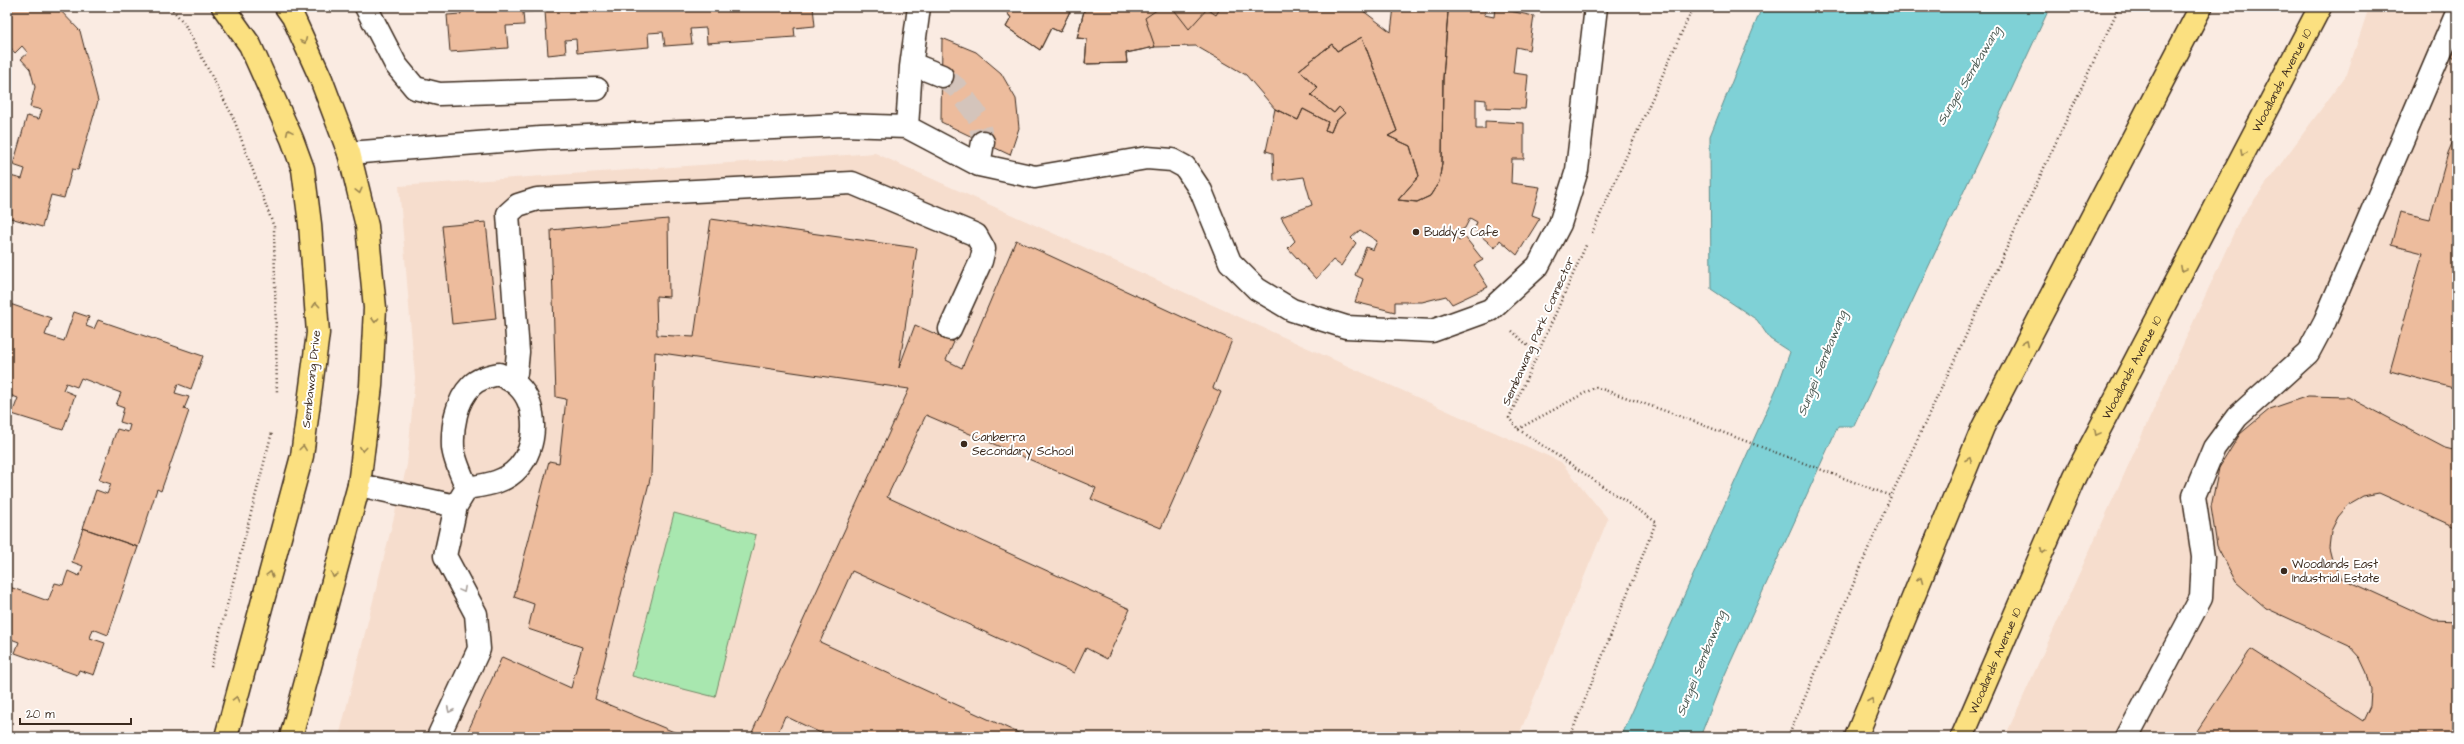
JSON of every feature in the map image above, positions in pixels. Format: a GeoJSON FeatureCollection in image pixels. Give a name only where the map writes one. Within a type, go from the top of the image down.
{"type":"FeatureCollection","features":[{"type":"Feature","properties":{"kind":"main road","name":"Sembawang Drive"},"geometry":{"type":"LineString","coordinates":[[222,7],[250,45],[292,139],[303,169],[310,224],[318,332],[302,456],[226,737]]}},
{"type":"Feature","properties":{"kind":"main road"},"geometry":{"type":"LineString","coordinates":[[286,7],[293,17],[321,79],[350,153],[367,226],[375,308],[371,386],[359,485],[290,737]]}},
{"type":"Feature","properties":{"kind":"main road"},"geometry":{"type":"LineString","coordinates":[[1856,737],[1983,427],[2201,7]]}},
{"type":"Feature","properties":{"kind":"main road","name":"Woodlands Avenue 10"},"geometry":{"type":"LineString","coordinates":[[1962,737],[2075,476],[2320,7]]}},
{"type":"Feature","properties":{"kind":"lane"},"geometry":{"type":"LineString","coordinates":[[366,7],[396,65],[415,88],[439,94],[597,89]]}},
{"type":"Feature","properties":{"kind":"lane"},"geometry":{"type":"LineString","coordinates":[[907,127],[911,67],[919,7]]}},
{"type":"Feature","properties":{"kind":"lane"},"geometry":{"type":"LineString","coordinates":[[350,153],[548,137],[842,125],[907,127],[979,165],[1035,177],[1147,158],[1172,160],[1185,167],[1201,191],[1230,262],[1257,289],[1292,310],[1346,327],[1432,331],[1490,310],[1538,266],[1560,224],[1576,170],[1596,7]]}},
{"type":"Feature","properties":{"kind":"lane"},"geometry":{"type":"LineString","coordinates":[[2127,737],[2201,598],[2203,557],[2194,496],[2214,448],[2237,417],[2308,353],[2325,321],[2457,13]]}},
{"type":"Feature","properties":{"kind":"lane"},"geometry":{"type":"LineString","coordinates":[[911,67],[912,64],[942,76]]}},
{"type":"Feature","properties":{"kind":"lane"},"geometry":{"type":"LineString","coordinates":[[979,165],[982,142]]}},
{"type":"Feature","properties":{"kind":"lane"},"geometry":{"type":"LineString","coordinates":[[512,382],[516,373],[518,352],[508,214],[518,205],[537,199],[852,183],[976,235],[984,248],[981,261],[950,329]]}},
{"type":"Feature","properties":{"kind":"lane"},"geometry":{"type":"LineString","coordinates":[[359,485],[462,497],[498,482],[518,468],[531,443],[534,423],[529,404],[518,386],[499,374],[483,378],[471,386],[460,402],[454,424],[453,448],[462,497],[445,556],[476,614],[479,649],[438,737]]}},
{"type":"Feature","properties":{"kind":"path"},"geometry":{"type":"LineString","coordinates":[[170,7],[184,23],[233,117],[274,227],[277,396]]}},
{"type":"Feature","properties":{"kind":"path","name":"Sembawang Park Connector"},"geometry":{"type":"LineString","coordinates":[[1518,429],[1509,418],[1693,7]]}},
{"type":"Feature","properties":{"kind":"path"},"geometry":{"type":"LineString","coordinates":[[1788,737],[1891,496],[2119,7]]}},
{"type":"Feature","properties":{"kind":"path"},"geometry":{"type":"LineString","coordinates":[[1570,737],[1656,522],[1518,429],[1596,387],[1674,414],[1891,496]]}},
{"type":"Feature","properties":{"kind":"path"},"geometry":{"type":"LineString","coordinates":[[210,669],[273,427]]}},
{"type":"Feature","properties":{"kind":"path"},"geometry":{"type":"LineString","coordinates":[[192,737],[196,722]]}},
{"type":"Feature","properties":{"kind":"shaded area"},"geometry":{"type":"Polygon","coordinates":[[[2369,7],[2457,7],[2457,737],[2005,737],[2240,219],[2347,74],[2369,7]]]}},
{"type":"Feature","properties":{"kind":"shaded area","name":"Canberra Secondary School"},"geometry":{"type":"Polygon","coordinates":[[[875,153],[1561,462],[1608,519],[1518,737],[339,737],[407,465],[415,378],[399,186],[875,153]]]}},
{"type":"Feature","properties":{"kind":"green space"},"geometry":{"type":"Polygon","coordinates":[[[674,513],[756,535],[715,697],[632,676],[674,513]]]}},
{"type":"Feature","properties":{"kind":"water","name":"Sungei Sembawang"},"geometry":{"type":"Polygon","coordinates":[[[1762,7],[2050,7],[1854,426],[1838,426],[1722,681],[1700,737],[1621,737],[1778,385],[1790,352],[1770,339],[1757,320],[1711,289],[1710,136],[1762,7]]]}},
{"type":"Feature","properties":{"kind":"building"},"geometry":{"type":"Polygon","coordinates":[[[7,7],[57,7],[80,31],[98,101],[78,170],[72,169],[64,198],[51,195],[42,227],[7,217],[7,186],[10,176],[22,179],[25,169],[13,165],[27,116],[39,119],[42,110],[30,107],[35,87],[30,69],[21,59],[28,53],[22,46],[15,53],[7,44],[7,7]]]}},
{"type":"Feature","properties":{"kind":"building"},"geometry":{"type":"Polygon","coordinates":[[[460,7],[813,7],[815,26],[794,28],[795,37],[707,43],[706,28],[690,29],[692,44],[665,46],[663,32],[648,33],[649,47],[577,53],[576,39],[565,40],[566,53],[548,55],[545,11],[523,12],[524,25],[506,26],[508,48],[450,52],[447,15],[461,14],[460,7]]]}},
{"type":"Feature","properties":{"kind":"building"},"geometry":{"type":"Polygon","coordinates":[[[1003,7],[1072,7],[1060,32],[1051,28],[1040,50],[1006,27],[1011,18],[1003,7]]]}},
{"type":"Feature","properties":{"kind":"building"},"geometry":{"type":"Polygon","coordinates":[[[1003,7],[1072,7],[1060,32],[1051,28],[1040,50],[1006,27],[1011,18],[1003,7]]]}},
{"type":"Feature","properties":{"kind":"building"},"geometry":{"type":"Polygon","coordinates":[[[1085,7],[1358,7],[1391,32],[1394,7],[1438,7],[1448,12],[1443,78],[1442,163],[1439,182],[1430,196],[1417,202],[1398,200],[1419,176],[1410,146],[1388,136],[1397,131],[1362,37],[1337,51],[1332,44],[1299,70],[1318,88],[1311,95],[1334,113],[1339,107],[1345,113],[1335,122],[1331,132],[1325,130],[1328,122],[1303,109],[1298,120],[1275,109],[1246,75],[1196,46],[1155,47],[1126,53],[1127,63],[1085,64],[1087,39],[1077,38],[1085,7]]]}},
{"type":"Feature","properties":{"kind":"building"},"geometry":{"type":"Polygon","coordinates":[[[1085,7],[1161,7],[1145,18],[1155,47],[1126,53],[1127,63],[1085,64],[1087,39],[1077,38],[1085,7]]]}},
{"type":"Feature","properties":{"kind":"building"},"geometry":{"type":"Polygon","coordinates":[[[1172,7],[1221,7],[1216,15],[1207,9],[1189,29],[1172,7]]]}},
{"type":"Feature","properties":{"kind":"building"},"geometry":{"type":"Polygon","coordinates":[[[1438,7],[1486,7],[1484,15],[1494,17],[1495,8],[1534,16],[1529,50],[1516,47],[1513,73],[1528,75],[1525,109],[1486,108],[1486,100],[1476,99],[1476,129],[1485,129],[1485,121],[1524,123],[1524,159],[1512,159],[1511,183],[1540,187],[1532,215],[1540,218],[1517,255],[1500,240],[1495,248],[1474,230],[1477,222],[1470,218],[1465,228],[1453,234],[1459,241],[1465,237],[1483,260],[1474,265],[1488,287],[1452,304],[1446,296],[1422,302],[1395,302],[1395,312],[1355,302],[1363,279],[1355,275],[1366,247],[1373,250],[1377,241],[1360,230],[1351,238],[1356,243],[1341,266],[1333,260],[1316,279],[1288,248],[1295,241],[1281,217],[1312,205],[1304,177],[1274,181],[1273,153],[1266,151],[1275,109],[1298,120],[1303,109],[1328,122],[1325,130],[1331,132],[1335,122],[1345,113],[1339,107],[1334,113],[1311,95],[1318,88],[1299,70],[1332,44],[1337,51],[1362,37],[1397,131],[1388,136],[1410,146],[1419,176],[1398,200],[1417,202],[1430,196],[1439,182],[1442,163],[1443,78],[1448,12],[1438,7]]]}},
{"type":"Feature","properties":{"kind":"building"},"geometry":{"type":"Polygon","coordinates":[[[942,38],[976,52],[1001,73],[1016,99],[1019,128],[1010,155],[941,122],[942,38]]]}},
{"type":"Feature","properties":{"kind":"building"},"geometry":{"type":"Polygon","coordinates":[[[2457,44],[2457,59],[2452,56],[2457,44]]]}},
{"type":"Feature","properties":{"kind":"building"},"geometry":{"type":"Polygon","coordinates":[[[2457,131],[2457,389],[2390,371],[2423,253],[2391,245],[2400,212],[2430,219],[2448,153],[2457,131]]]}},
{"type":"Feature","properties":{"kind":"building"},"geometry":{"type":"Polygon","coordinates":[[[668,219],[669,297],[656,296],[657,335],[694,337],[711,219],[917,248],[899,368],[915,325],[954,342],[946,360],[962,368],[1016,240],[1232,340],[1213,388],[1221,392],[1161,528],[1091,499],[1096,488],[926,415],[887,497],[1130,609],[1107,659],[1086,648],[1074,673],[852,571],[820,642],[1027,737],[829,737],[785,716],[776,737],[750,737],[909,389],[655,352],[651,475],[595,699],[686,737],[480,737],[468,731],[502,657],[571,688],[582,647],[528,629],[534,604],[514,597],[549,461],[559,463],[566,399],[556,397],[551,230],[668,219]]]}},
{"type":"Feature","properties":{"kind":"building"},"geometry":{"type":"Polygon","coordinates":[[[486,222],[496,319],[452,324],[442,226],[486,222]]]}},
{"type":"Feature","properties":{"kind":"building"},"geometry":{"type":"Polygon","coordinates":[[[7,303],[51,318],[45,335],[64,341],[74,312],[89,317],[86,326],[94,329],[98,320],[203,356],[191,389],[178,384],[175,393],[189,397],[184,409],[189,411],[161,491],[157,489],[138,547],[83,528],[96,490],[107,494],[111,484],[99,480],[117,429],[128,432],[130,425],[120,422],[124,408],[116,405],[121,393],[81,378],[77,387],[66,383],[63,390],[75,395],[63,430],[12,414],[18,398],[7,394],[7,303]]]}},
{"type":"Feature","properties":{"kind":"building","name":"Woodlands East Industrial Estate"},"geometry":{"type":"Polygon","coordinates":[[[2308,396],[2348,397],[2445,448],[2457,451],[2457,528],[2379,493],[2363,496],[2349,504],[2338,517],[2331,531],[2329,548],[2333,564],[2342,578],[2434,620],[2457,621],[2457,737],[2193,737],[2251,649],[2363,721],[2370,706],[2371,690],[2367,673],[2360,658],[2349,646],[2266,608],[2236,582],[2217,546],[2211,507],[2219,468],[2240,434],[2270,409],[2308,396]]]}},
{"type":"Feature","properties":{"kind":"building"},"geometry":{"type":"Polygon","coordinates":[[[83,528],[138,547],[108,635],[93,629],[90,638],[105,643],[94,675],[79,670],[77,675],[15,653],[19,642],[11,639],[7,650],[7,586],[48,601],[55,583],[63,585],[68,571],[79,576],[83,566],[72,562],[83,528]]]}},
{"type":"Feature","properties":{"kind":"tunnel"},"geometry":{"type":"LineString","coordinates":[[942,76],[958,89],[978,117],[983,142]]}},
{"type":"Feature","properties":{"kind":"place","name":"Buddy's Cafe"},"geometry":{"type":"Point","coordinates":[1416,232]}},
{"type":"Feature","properties":{"kind":"place","name":"Canberra Secondary School"},"geometry":{"type":"Point","coordinates":[964,444]}},
{"type":"Feature","properties":{"kind":"place","name":"Woodlands East Industrial Estate"},"geometry":{"type":"Point","coordinates":[2284,571]}}]}
